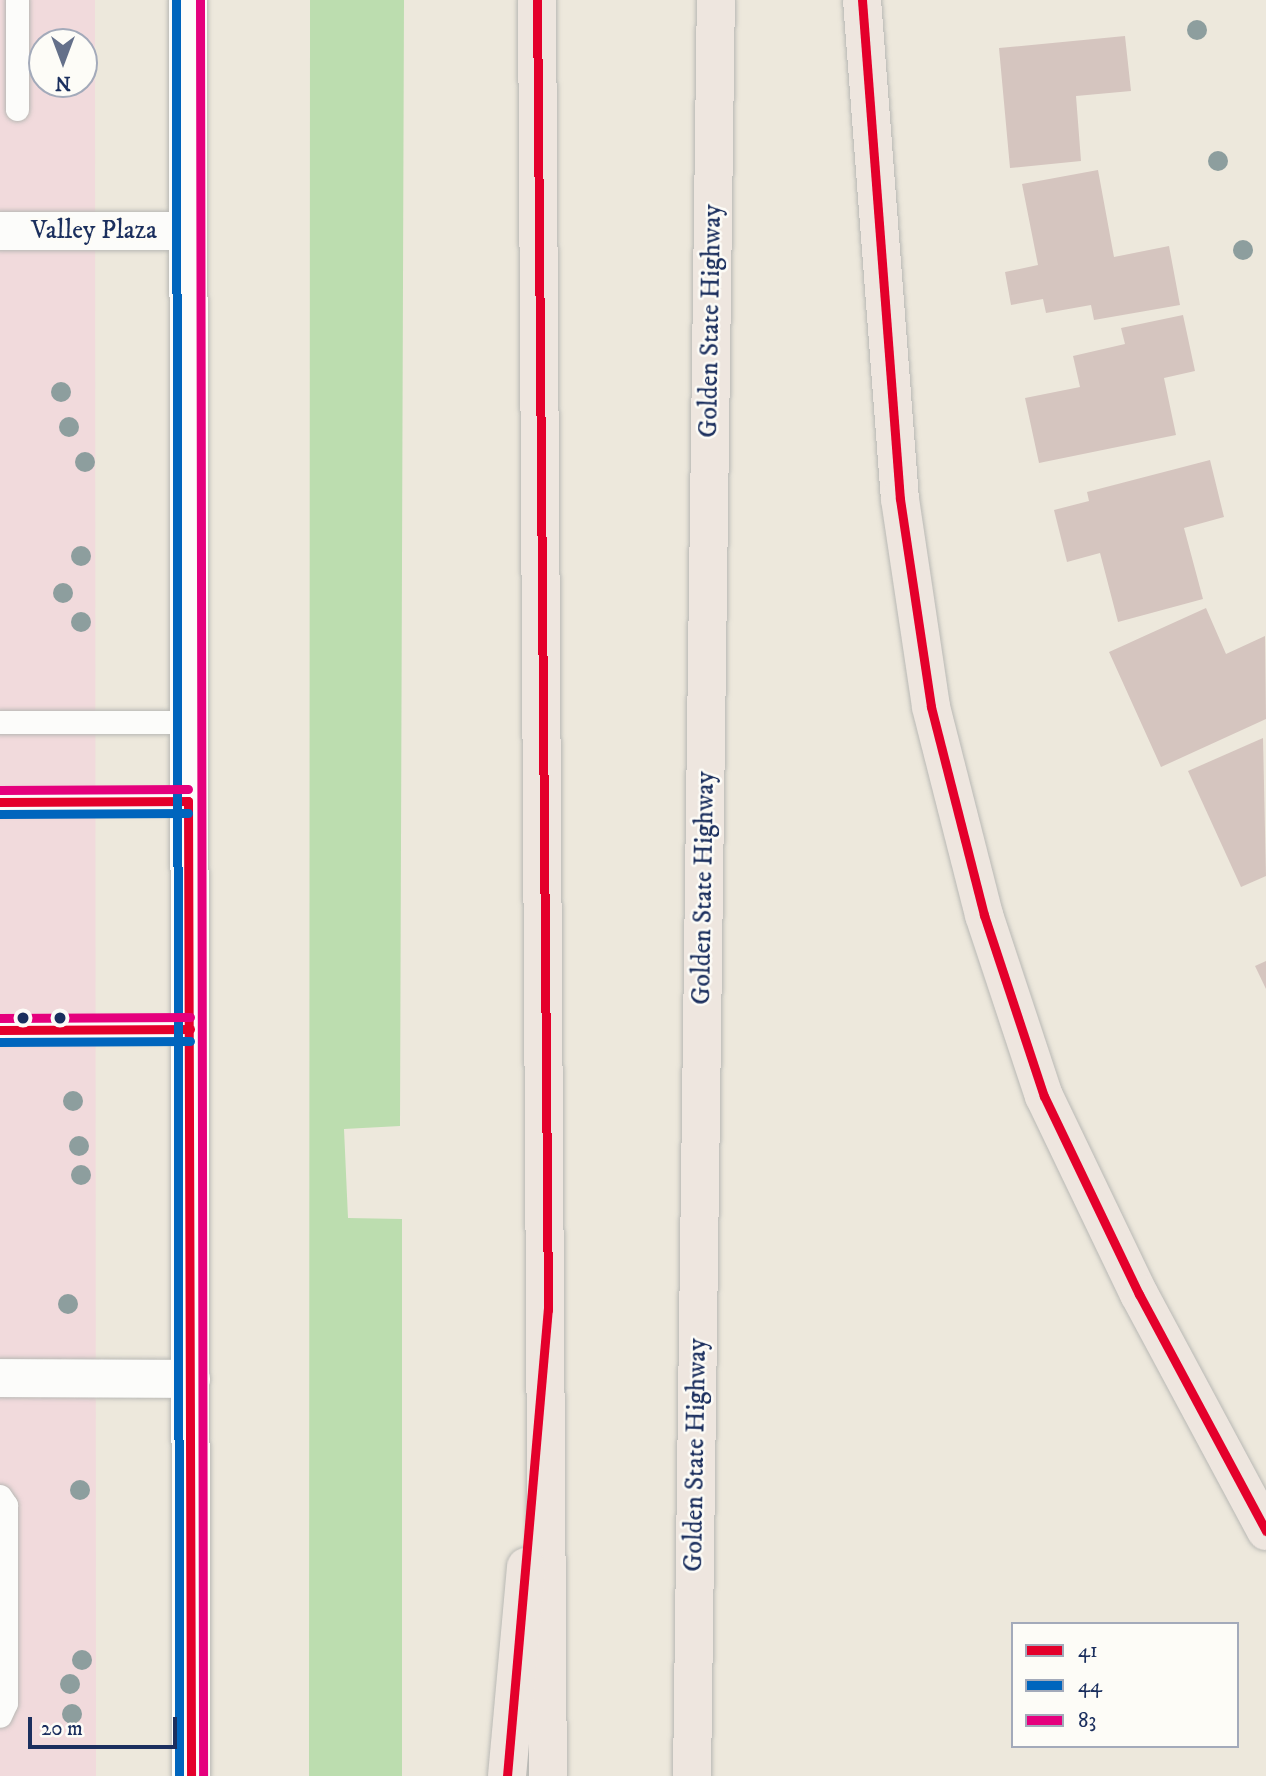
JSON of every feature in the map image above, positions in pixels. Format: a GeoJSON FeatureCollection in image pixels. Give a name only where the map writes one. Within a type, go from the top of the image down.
{"type":"FeatureCollection","features":[{"type":"Feature","properties":{"kind":"highway"},"geometry":{"type":"LineString","coordinates":[[537,0],[548,1310],[548,1776]]}},
{"type":"Feature","properties":{"kind":"highway","name":"Golden State Highway"},"geometry":{"type":"LineString","coordinates":[[692,1776],[716,0]]}},
{"type":"Feature","properties":{"kind":"highway"},"geometry":{"type":"LineString","coordinates":[[862,0],[900,499],[931,707],[984,915],[1044,1096],[1139,1294],[1266,1531]]}},
{"type":"Feature","properties":{"kind":"highway"},"geometry":{"type":"LineString","coordinates":[[508,1776],[548,1310]]}},
{"type":"Feature","properties":{"kind":"street"},"geometry":{"type":"LineString","coordinates":[[188,0],[191,1776]]}},
{"type":"Feature","properties":{"kind":"street","name":"Valley Plaza"},"geometry":{"type":"LineString","coordinates":[[0,231],[188,231]]}},
{"type":"Feature","properties":{"kind":"street"},"geometry":{"type":"LineString","coordinates":[[0,1378],[191,1379]]}},
{"type":"Feature","properties":{"kind":"lane"},"geometry":{"type":"LineString","coordinates":[[17,0],[17,109]]}},
{"type":"Feature","properties":{"kind":"lane"},"geometry":{"type":"LineString","coordinates":[[0,722],[189,722]]}},
{"type":"Feature","properties":{"kind":"lane"},"geometry":{"type":"LineString","coordinates":[[0,802],[188,801]]}},
{"type":"Feature","properties":{"kind":"lane"},"geometry":{"type":"LineString","coordinates":[[0,1030],[190,1029]]}},
{"type":"Feature","properties":{"kind":"lane"},"geometry":{"type":"LineString","coordinates":[[0,1496],[6,1506],[6,1703],[0,1716]]}},
{"type":"Feature","properties":{"kind":"shaded area"},"geometry":{"type":"Polygon","coordinates":[[[0,0],[95,0],[95,28],[28,28],[28,98],[95,98],[96,1776],[0,1776],[0,0]]]}},
{"type":"Feature","properties":{"kind":"green space"},"geometry":{"type":"Polygon","coordinates":[[[310,0],[404,0],[400,1126],[344,1129],[348,1218],[402,1219],[402,1776],[309,1776],[310,0]]]}},
{"type":"Feature","properties":{"kind":"building"},"geometry":{"type":"Polygon","coordinates":[[[1125,36],[1131,91],[1076,96],[1081,161],[1010,168],[999,48],[1125,36]]]}},
{"type":"Feature","properties":{"kind":"building"},"geometry":{"type":"Polygon","coordinates":[[[1098,170],[1114,257],[1169,246],[1180,305],[1094,320],[1091,305],[1046,313],[1043,299],[1011,305],[1005,272],[1038,265],[1022,184],[1098,170]]]}},
{"type":"Feature","properties":{"kind":"building"},"geometry":{"type":"Polygon","coordinates":[[[1183,315],[1195,371],[1164,378],[1176,435],[1039,463],[1025,398],[1080,387],[1073,356],[1125,344],[1121,328],[1183,315]]]}},
{"type":"Feature","properties":{"kind":"building"},"geometry":{"type":"Polygon","coordinates":[[[1210,460],[1224,517],[1184,528],[1203,599],[1118,622],[1100,553],[1067,562],[1054,510],[1089,501],[1087,492],[1210,460]]]}},
{"type":"Feature","properties":{"kind":"building"},"geometry":{"type":"Polygon","coordinates":[[[1206,608],[1226,654],[1265,636],[1266,719],[1161,767],[1109,652],[1206,608]]]}},
{"type":"Feature","properties":{"kind":"building"},"geometry":{"type":"Polygon","coordinates":[[[1263,738],[1266,876],[1241,887],[1188,771],[1263,738]]]}},
{"type":"Feature","properties":{"kind":"building"},"geometry":{"type":"Polygon","coordinates":[[[1266,961],[1266,989],[1255,966],[1266,961]]]}},
{"type":"Feature","properties":{"kind":"transit line","name":"44"},"geometry":{"type":"LineString","coordinates":[[176,0],[179,1776]]}},
{"type":"Feature","properties":{"kind":"transit line","name":"83"},"geometry":{"type":"LineString","coordinates":[[200,0],[203,1776]]}},
{"type":"Feature","properties":{"kind":"transit line","name":"41"},"geometry":{"type":"LineString","coordinates":[[507,1776],[548,1310],[537,0]]}},
{"type":"Feature","properties":{"kind":"transit line","name":"41"},"geometry":{"type":"LineString","coordinates":[[862,0],[900,499],[931,707],[984,915],[1044,1096],[1139,1294],[1266,1531]]}},
{"type":"Feature","properties":{"kind":"transit line","name":"83"},"geometry":{"type":"LineString","coordinates":[[0,790],[188,789]]}},
{"type":"Feature","properties":{"kind":"transit line","name":"41"},"geometry":{"type":"LineString","coordinates":[[0,802],[188,801],[191,1776]]}},
{"type":"Feature","properties":{"kind":"transit line","name":"44"},"geometry":{"type":"LineString","coordinates":[[0,814],[188,813]]}},
{"type":"Feature","properties":{"kind":"transit line","name":"83"},"geometry":{"type":"LineString","coordinates":[[0,1018],[190,1017]]}},
{"type":"Feature","properties":{"kind":"transit line","name":"41"},"geometry":{"type":"LineString","coordinates":[[0,1030],[190,1029]]}},
{"type":"Feature","properties":{"kind":"transit line","name":"44"},"geometry":{"type":"LineString","coordinates":[[0,1042],[190,1041]]}}]}
